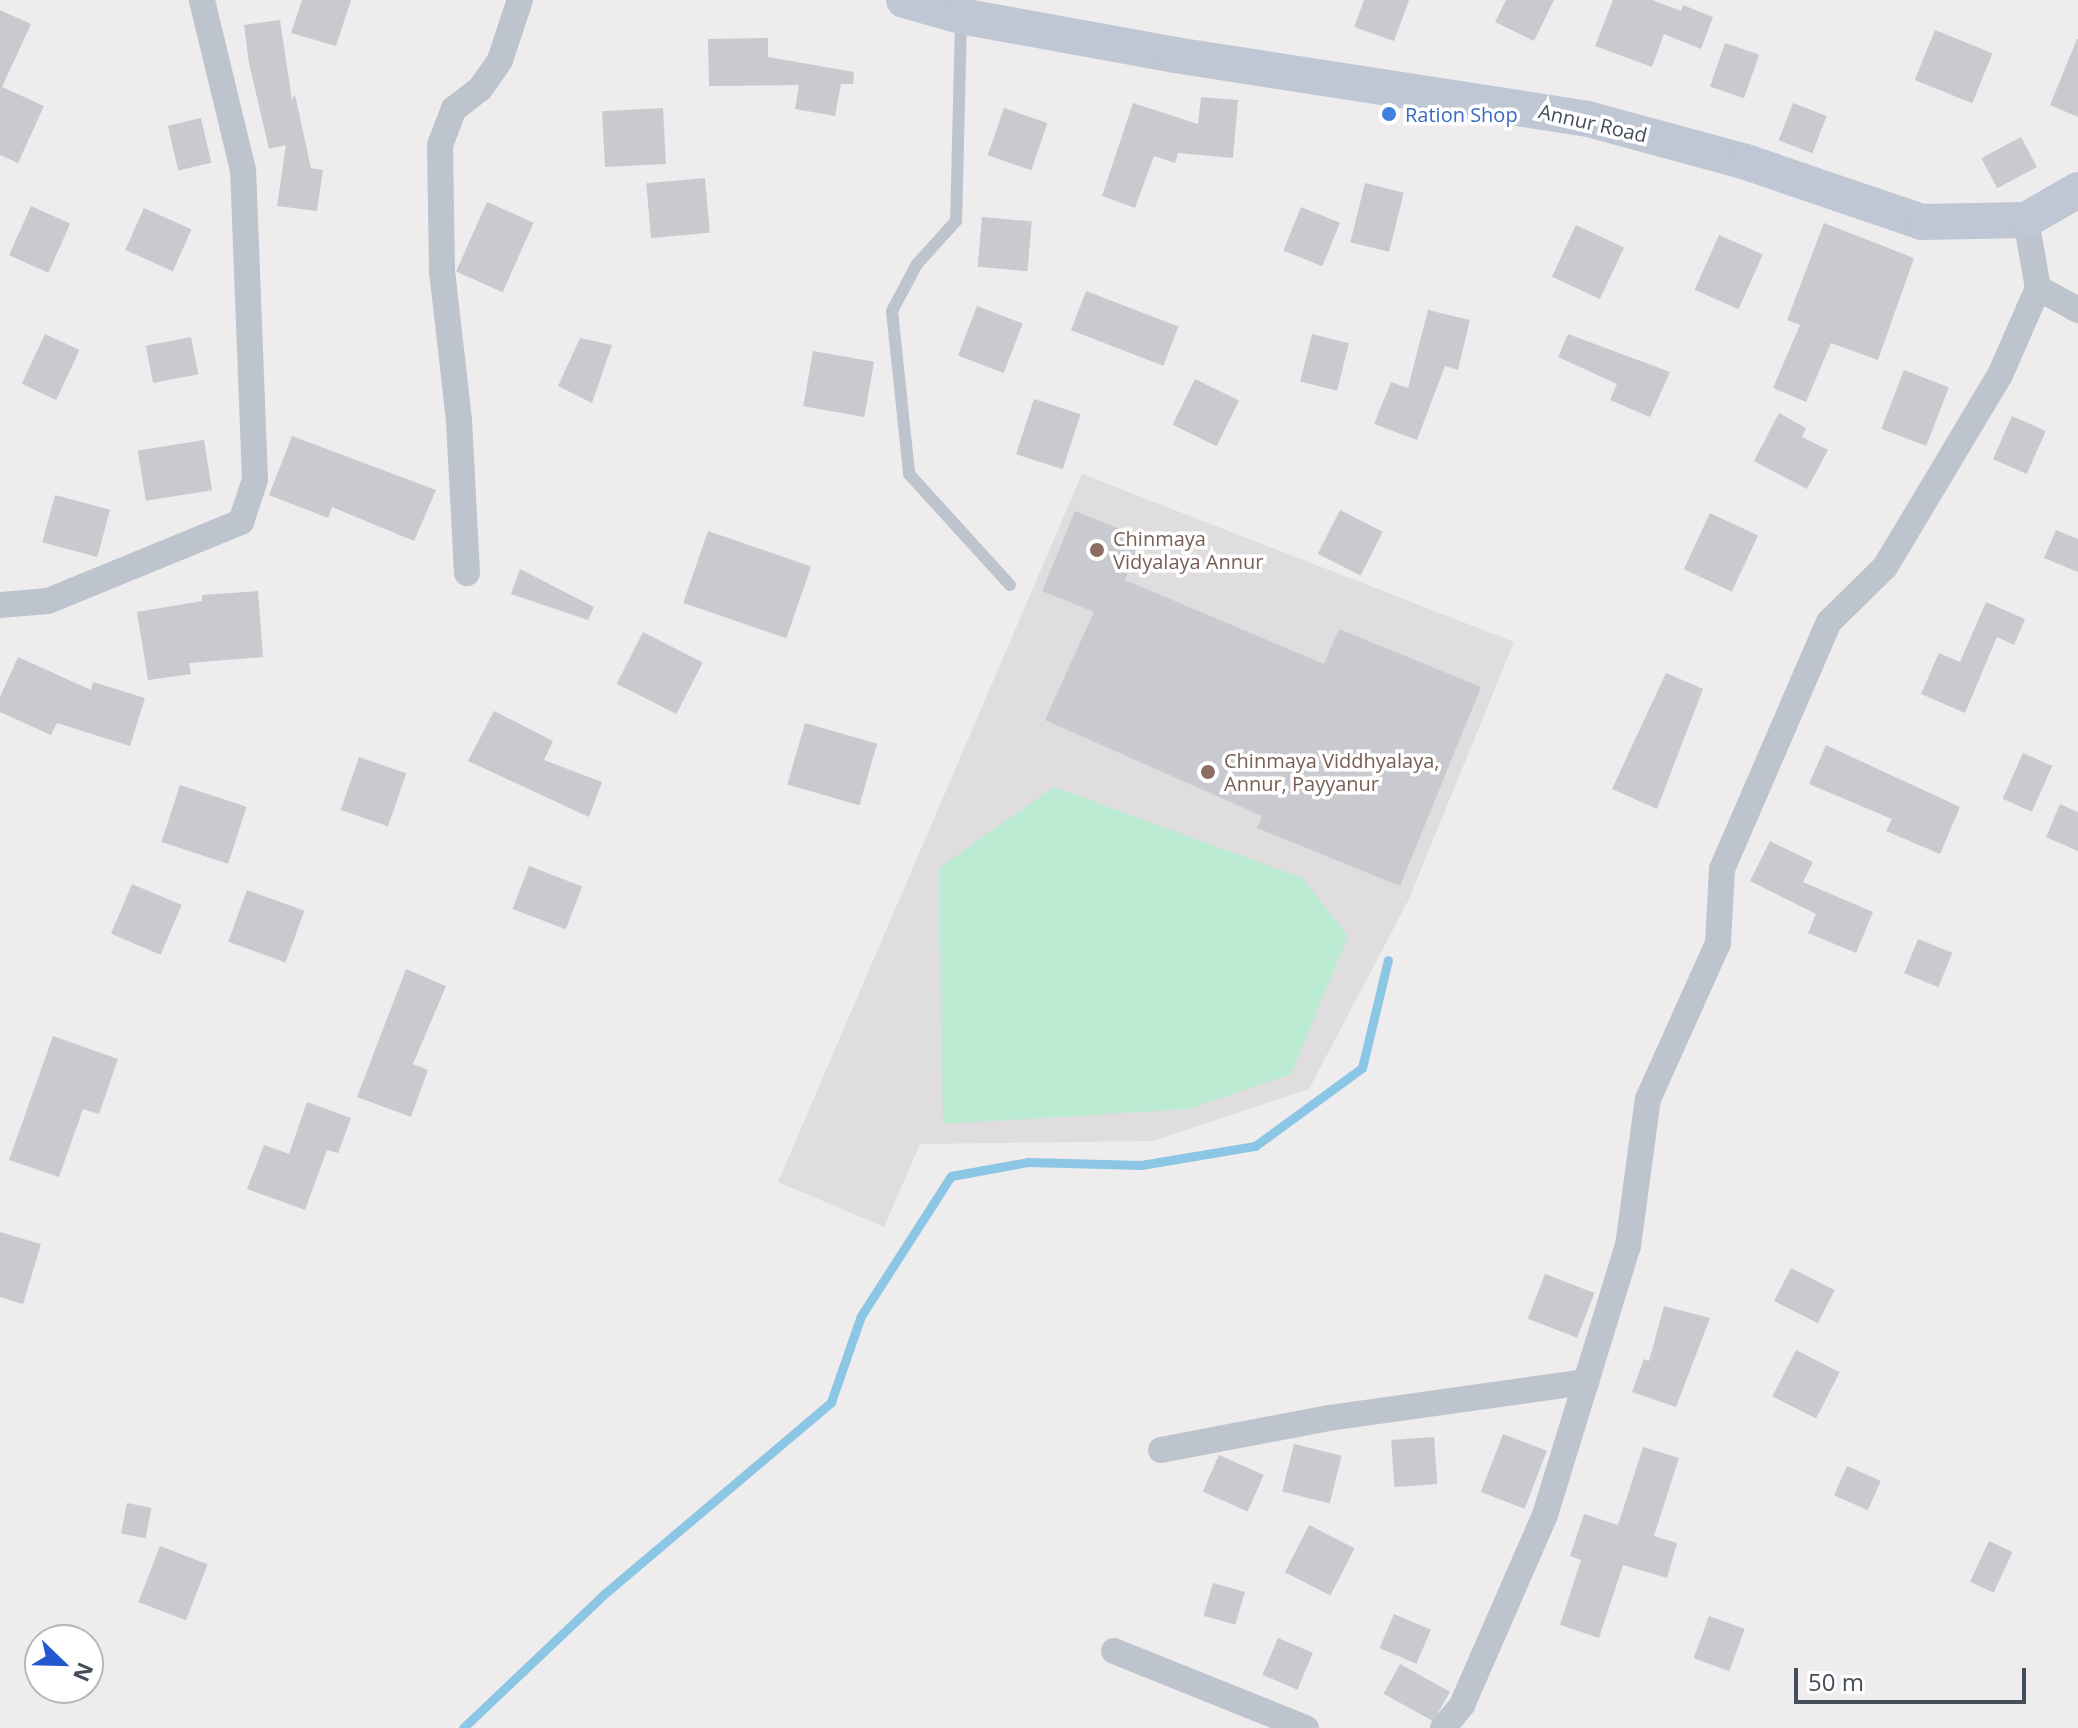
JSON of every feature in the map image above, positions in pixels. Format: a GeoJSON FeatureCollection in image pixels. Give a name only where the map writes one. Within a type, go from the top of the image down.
{"type":"FeatureCollection","features":[{"type":"Feature","properties":{"kind":"main road","name":"Annur Road"},"geometry":{"type":"LineString","coordinates":[[904,0],[961,16],[1588,119],[1746,162],[1922,222],[2026,220],[2078,190]]}},
{"type":"Feature","properties":{"kind":"street"},"geometry":{"type":"LineString","coordinates":[[0,605],[48,601],[241,522],[255,480],[243,170],[202,0]]}},
{"type":"Feature","properties":{"kind":"street"},"geometry":{"type":"LineString","coordinates":[[467,573],[459,420],[442,271],[440,145],[454,109],[480,89],[500,60],[520,0]]}},
{"type":"Feature","properties":{"kind":"street"},"geometry":{"type":"LineString","coordinates":[[1443,1728],[1462,1705],[1545,1515],[1628,1246],[1648,1099],[1718,943],[1722,869],[1829,622],[1885,567],[2000,375],[2038,288],[2026,220]]}},
{"type":"Feature","properties":{"kind":"street"},"geometry":{"type":"LineString","coordinates":[[2038,288],[2078,310]]}},
{"type":"Feature","properties":{"kind":"street"},"geometry":{"type":"LineString","coordinates":[[1161,1450],[1329,1418],[1586,1382]]}},
{"type":"Feature","properties":{"kind":"street"},"geometry":{"type":"LineString","coordinates":[[1114,1651],[1306,1728]]}},
{"type":"Feature","properties":{"kind":"lane"},"geometry":{"type":"LineString","coordinates":[[961,16],[956,221],[917,264],[892,311],[909,474],[1010,585]]}},
{"type":"Feature","properties":{"kind":"shaded area","name":"Chinmaya Viddhyalaya, Annur, Payyanur"},"geometry":{"type":"Polygon","coordinates":[[[1082,474],[1514,642],[1408,901],[1309,1089],[1153,1141],[920,1144],[884,1227],[778,1182],[1082,474]]]}},
{"type":"Feature","properties":{"kind":"green space"},"geometry":{"type":"Polygon","coordinates":[[[1054,787],[1302,878],[1348,936],[1291,1074],[1188,1109],[943,1124],[939,868],[1054,787]]]}},
{"type":"Feature","properties":{"kind":"building"},"geometry":{"type":"Polygon","coordinates":[[[302,0],[351,0],[336,46],[291,33],[302,0]]]}},
{"type":"Feature","properties":{"kind":"building"},"geometry":{"type":"Polygon","coordinates":[[[1364,0],[1409,0],[1394,41],[1354,27],[1364,0]]]}},
{"type":"Feature","properties":{"kind":"building"},"geometry":{"type":"Polygon","coordinates":[[[1506,0],[1554,0],[1534,41],[1495,22],[1506,0]]]}},
{"type":"Feature","properties":{"kind":"building"},"geometry":{"type":"Polygon","coordinates":[[[1613,0],[1652,0],[1681,11],[1683,5],[1713,17],[1701,49],[1664,34],[1652,67],[1595,46],[1613,0]]]}},
{"type":"Feature","properties":{"kind":"building"},"geometry":{"type":"Polygon","coordinates":[[[0,10],[31,24],[2,87],[44,106],[18,163],[0,155],[0,10]]]}},
{"type":"Feature","properties":{"kind":"building"},"geometry":{"type":"Polygon","coordinates":[[[280,20],[292,100],[295,95],[311,168],[323,170],[317,211],[277,206],[286,145],[269,149],[249,63],[244,25],[280,20]]]}},
{"type":"Feature","properties":{"kind":"building"},"geometry":{"type":"Polygon","coordinates":[[[1935,30],[1992,53],[1972,103],[1915,80],[1935,30]]]}},
{"type":"Feature","properties":{"kind":"building"},"geometry":{"type":"Polygon","coordinates":[[[768,38],[768,57],[854,72],[853,84],[841,84],[835,116],[795,109],[799,85],[709,86],[708,39],[768,38]]]}},
{"type":"Feature","properties":{"kind":"building"},"geometry":{"type":"Polygon","coordinates":[[[2078,39],[2078,117],[2050,105],[2078,39]]]}},
{"type":"Feature","properties":{"kind":"building"},"geometry":{"type":"Polygon","coordinates":[[[1725,43],[1759,55],[1744,98],[1710,86],[1725,43]]]}},
{"type":"Feature","properties":{"kind":"building"},"geometry":{"type":"Polygon","coordinates":[[[1201,97],[1238,100],[1233,158],[1178,153],[1175,163],[1154,156],[1135,208],[1102,196],[1133,103],[1198,124],[1201,97]]]}},
{"type":"Feature","properties":{"kind":"building"},"geometry":{"type":"Polygon","coordinates":[[[1793,103],[1827,116],[1812,153],[1779,140],[1793,103]]]}},
{"type":"Feature","properties":{"kind":"building"},"geometry":{"type":"Polygon","coordinates":[[[663,108],[666,164],[605,167],[602,111],[663,108]]]}},
{"type":"Feature","properties":{"kind":"building"},"geometry":{"type":"Polygon","coordinates":[[[1004,108],[1047,123],[1031,170],[988,155],[1004,108]]]}},
{"type":"Feature","properties":{"kind":"building"},"geometry":{"type":"Polygon","coordinates":[[[201,118],[211,163],[178,170],[168,126],[201,118]]]}},
{"type":"Feature","properties":{"kind":"building"},"geometry":{"type":"Polygon","coordinates":[[[2021,137],[2037,167],[1997,188],[1981,158],[2021,137]]]}},
{"type":"Feature","properties":{"kind":"building"},"geometry":{"type":"Polygon","coordinates":[[[705,178],[710,233],[651,238],[646,183],[705,178]]]}},
{"type":"Feature","properties":{"kind":"building"},"geometry":{"type":"Polygon","coordinates":[[[1365,183],[1404,193],[1389,252],[1350,242],[1365,183]]]}},
{"type":"Feature","properties":{"kind":"building"},"geometry":{"type":"Polygon","coordinates":[[[487,202],[534,223],[503,292],[456,271],[487,202]]]}},
{"type":"Feature","properties":{"kind":"building"},"geometry":{"type":"Polygon","coordinates":[[[31,206],[70,223],[48,273],[9,255],[31,206]]]}},
{"type":"Feature","properties":{"kind":"building"},"geometry":{"type":"Polygon","coordinates":[[[1301,207],[1340,223],[1322,266],[1283,251],[1301,207]]]}},
{"type":"Feature","properties":{"kind":"building"},"geometry":{"type":"Polygon","coordinates":[[[144,208],[192,229],[173,271],[125,250],[144,208]]]}},
{"type":"Feature","properties":{"kind":"building"},"geometry":{"type":"Polygon","coordinates":[[[982,217],[1032,221],[1027,271],[978,267],[982,217]]]}},
{"type":"Feature","properties":{"kind":"building"},"geometry":{"type":"Polygon","coordinates":[[[1824,223],[1914,258],[1878,360],[1831,343],[1806,402],[1773,388],[1800,325],[1787,320],[1824,223]]]}},
{"type":"Feature","properties":{"kind":"building"},"geometry":{"type":"Polygon","coordinates":[[[1576,225],[1624,247],[1600,299],[1552,277],[1576,225]]]}},
{"type":"Feature","properties":{"kind":"building"},"geometry":{"type":"Polygon","coordinates":[[[1719,235],[1763,255],[1738,309],[1695,290],[1719,235]]]}},
{"type":"Feature","properties":{"kind":"building"},"geometry":{"type":"Polygon","coordinates":[[[1086,291],[1178,326],[1163,366],[1071,330],[1086,291]]]}},
{"type":"Feature","properties":{"kind":"building"},"geometry":{"type":"Polygon","coordinates":[[[977,306],[1023,324],[1004,373],[958,355],[977,306]]]}},
{"type":"Feature","properties":{"kind":"building"},"geometry":{"type":"Polygon","coordinates":[[[1428,310],[1470,320],[1458,370],[1445,366],[1417,440],[1374,424],[1391,382],[1408,388],[1428,310]]]}},
{"type":"Feature","properties":{"kind":"building"},"geometry":{"type":"Polygon","coordinates":[[[45,334],[79,350],[56,400],[22,384],[45,334]]]}},
{"type":"Feature","properties":{"kind":"building"},"geometry":{"type":"Polygon","coordinates":[[[1312,334],[1349,343],[1337,391],[1300,382],[1312,334]]]}},
{"type":"Feature","properties":{"kind":"building"},"geometry":{"type":"Polygon","coordinates":[[[1568,334],[1670,372],[1650,417],[1610,400],[1617,384],[1558,357],[1568,334]]]}},
{"type":"Feature","properties":{"kind":"building"},"geometry":{"type":"Polygon","coordinates":[[[191,337],[198,374],[153,383],[146,346],[191,337]]]}},
{"type":"Feature","properties":{"kind":"building"},"geometry":{"type":"Polygon","coordinates":[[[580,338],[612,345],[592,403],[558,386],[580,338]]]}},
{"type":"Feature","properties":{"kind":"building"},"geometry":{"type":"Polygon","coordinates":[[[813,351],[874,362],[864,417],[803,406],[813,351]]]}},
{"type":"Feature","properties":{"kind":"building"},"geometry":{"type":"Polygon","coordinates":[[[1904,370],[1949,387],[1926,446],[1881,429],[1904,370]]]}},
{"type":"Feature","properties":{"kind":"building"},"geometry":{"type":"Polygon","coordinates":[[[1195,379],[1239,400],[1217,446],[1173,425],[1195,379]]]}},
{"type":"Feature","properties":{"kind":"building"},"geometry":{"type":"Polygon","coordinates":[[[1034,399],[1081,414],[1063,469],[1016,454],[1034,399]]]}},
{"type":"Feature","properties":{"kind":"building"},"geometry":{"type":"Polygon","coordinates":[[[1779,413],[1806,428],[1802,437],[1828,450],[1807,489],[1754,461],[1779,413]]]}},
{"type":"Feature","properties":{"kind":"building"},"geometry":{"type":"Polygon","coordinates":[[[2012,416],[2046,431],[2027,474],[1993,459],[2012,416]]]}},
{"type":"Feature","properties":{"kind":"building"},"geometry":{"type":"Polygon","coordinates":[[[292,436],[436,490],[414,541],[332,507],[328,518],[269,495],[292,436]]]}},
{"type":"Feature","properties":{"kind":"building"},"geometry":{"type":"Polygon","coordinates":[[[204,440],[212,490],[146,501],[138,450],[204,440]]]}},
{"type":"Feature","properties":{"kind":"building"},"geometry":{"type":"Polygon","coordinates":[[[55,495],[110,510],[97,557],[42,542],[55,495]]]}},
{"type":"Feature","properties":{"kind":"building"},"geometry":{"type":"Polygon","coordinates":[[[1340,510],[1383,532],[1361,575],[1318,554],[1340,510]]]}},
{"type":"Feature","properties":{"kind":"building"},"geometry":{"type":"Polygon","coordinates":[[[1075,511],[1142,538],[1125,580],[1324,664],[1339,629],[1481,687],[1400,886],[1257,828],[1262,816],[1045,720],[1094,612],[1042,591],[1075,511]]]}},
{"type":"Feature","properties":{"kind":"building"},"geometry":{"type":"Polygon","coordinates":[[[1710,513],[1758,535],[1732,592],[1684,569],[1710,513]]]}},
{"type":"Feature","properties":{"kind":"building"},"geometry":{"type":"Polygon","coordinates":[[[2056,530],[2078,539],[2078,572],[2044,558],[2056,530]]]}},
{"type":"Feature","properties":{"kind":"building"},"geometry":{"type":"Polygon","coordinates":[[[708,531],[811,566],[786,638],[683,603],[708,531]]]}},
{"type":"Feature","properties":{"kind":"building"},"geometry":{"type":"Polygon","coordinates":[[[520,569],[594,607],[588,620],[511,594],[520,569]]]}},
{"type":"Feature","properties":{"kind":"building"},"geometry":{"type":"Polygon","coordinates":[[[258,591],[263,657],[189,663],[191,674],[148,680],[137,612],[202,601],[202,595],[258,591]]]}},
{"type":"Feature","properties":{"kind":"building"},"geometry":{"type":"Polygon","coordinates":[[[1986,602],[2025,619],[2014,645],[1997,637],[1965,713],[1921,694],[1939,653],[1960,662],[1986,602]]]}},
{"type":"Feature","properties":{"kind":"building"},"geometry":{"type":"Polygon","coordinates":[[[643,632],[703,662],[676,714],[617,684],[643,632]]]}},
{"type":"Feature","properties":{"kind":"building"},"geometry":{"type":"Polygon","coordinates":[[[18,657],[91,690],[93,682],[145,698],[130,746],[57,723],[51,735],[0,712],[0,697],[18,657]]]}},
{"type":"Feature","properties":{"kind":"building"},"geometry":{"type":"Polygon","coordinates":[[[1666,673],[1703,689],[1657,809],[1612,789],[1666,673]]]}},
{"type":"Feature","properties":{"kind":"building"},"geometry":{"type":"Polygon","coordinates":[[[494,711],[553,741],[544,760],[602,782],[589,817],[468,761],[494,711]]]}},
{"type":"Feature","properties":{"kind":"building"},"geometry":{"type":"Polygon","coordinates":[[[805,723],[877,744],[859,805],[787,785],[805,723]]]}},
{"type":"Feature","properties":{"kind":"building"},"geometry":{"type":"Polygon","coordinates":[[[1826,745],[1960,807],[1940,854],[1886,831],[1892,819],[1809,784],[1826,745]]]}},
{"type":"Feature","properties":{"kind":"building"},"geometry":{"type":"Polygon","coordinates":[[[2023,753],[2052,766],[2032,812],[2003,799],[2023,753]]]}},
{"type":"Feature","properties":{"kind":"building"},"geometry":{"type":"Polygon","coordinates":[[[359,757],[406,773],[388,826],[341,810],[359,757]]]}},
{"type":"Feature","properties":{"kind":"building"},"geometry":{"type":"Polygon","coordinates":[[[180,785],[247,807],[228,864],[161,842],[180,785]]]}},
{"type":"Feature","properties":{"kind":"building"},"geometry":{"type":"Polygon","coordinates":[[[2060,804],[2078,812],[2078,851],[2046,837],[2060,804]]]}},
{"type":"Feature","properties":{"kind":"building"},"geometry":{"type":"Polygon","coordinates":[[[1770,841],[1813,862],[1803,882],[1873,912],[1856,953],[1808,933],[1816,914],[1750,881],[1770,841]]]}},
{"type":"Feature","properties":{"kind":"building"},"geometry":{"type":"Polygon","coordinates":[[[529,866],[582,886],[566,929],[513,909],[529,866]]]}},
{"type":"Feature","properties":{"kind":"building"},"geometry":{"type":"Polygon","coordinates":[[[132,884],[182,905],[161,955],[111,934],[132,884]]]}},
{"type":"Feature","properties":{"kind":"building"},"geometry":{"type":"Polygon","coordinates":[[[247,890],[304,911],[286,963],[228,942],[247,890]]]}},
{"type":"Feature","properties":{"kind":"building"},"geometry":{"type":"Polygon","coordinates":[[[1918,939],[1952,953],[1938,987],[1904,973],[1918,939]]]}},
{"type":"Feature","properties":{"kind":"building"},"geometry":{"type":"Polygon","coordinates":[[[406,969],[446,986],[413,1064],[428,1070],[411,1117],[357,1097],[406,969]]]}},
{"type":"Feature","properties":{"kind":"building"},"geometry":{"type":"Polygon","coordinates":[[[53,1036],[118,1059],[99,1114],[83,1109],[59,1177],[9,1160],[53,1036]]]}},
{"type":"Feature","properties":{"kind":"building"},"geometry":{"type":"Polygon","coordinates":[[[307,1102],[351,1118],[338,1153],[327,1150],[305,1210],[247,1189],[264,1145],[289,1154],[307,1102]]]}},
{"type":"Feature","properties":{"kind":"building"},"geometry":{"type":"Polygon","coordinates":[[[0,1232],[41,1244],[23,1304],[0,1297],[0,1232]]]}},
{"type":"Feature","properties":{"kind":"building"},"geometry":{"type":"Polygon","coordinates":[[[1791,1268],[1835,1290],[1818,1323],[1774,1301],[1791,1268]]]}},
{"type":"Feature","properties":{"kind":"building"},"geometry":{"type":"Polygon","coordinates":[[[1545,1274],[1594,1293],[1577,1338],[1528,1319],[1545,1274]]]}},
{"type":"Feature","properties":{"kind":"building"},"geometry":{"type":"Polygon","coordinates":[[[1664,1306],[1710,1318],[1676,1407],[1632,1392],[1644,1359],[1649,1361],[1664,1306]]]}},
{"type":"Feature","properties":{"kind":"building"},"geometry":{"type":"Polygon","coordinates":[[[1796,1350],[1840,1372],[1816,1419],[1772,1396],[1796,1350]]]}},
{"type":"Feature","properties":{"kind":"building"},"geometry":{"type":"Polygon","coordinates":[[[1503,1434],[1547,1451],[1525,1509],[1481,1492],[1503,1434]]]}},
{"type":"Feature","properties":{"kind":"building"},"geometry":{"type":"Polygon","coordinates":[[[1434,1437],[1437,1484],[1394,1487],[1391,1440],[1434,1437]]]}},
{"type":"Feature","properties":{"kind":"building"},"geometry":{"type":"Polygon","coordinates":[[[1294,1444],[1342,1456],[1330,1503],[1282,1492],[1294,1444]]]}},
{"type":"Feature","properties":{"kind":"building"},"geometry":{"type":"Polygon","coordinates":[[[1643,1447],[1679,1458],[1654,1536],[1677,1543],[1667,1578],[1623,1565],[1599,1638],[1560,1625],[1581,1560],[1570,1556],[1584,1514],[1618,1525],[1643,1447]]]}},
{"type":"Feature","properties":{"kind":"building"},"geometry":{"type":"Polygon","coordinates":[[[1219,1455],[1264,1475],[1247,1511],[1203,1492],[1219,1455]]]}},
{"type":"Feature","properties":{"kind":"building"},"geometry":{"type":"Polygon","coordinates":[[[1847,1466],[1881,1481],[1868,1510],[1834,1495],[1847,1466]]]}},
{"type":"Feature","properties":{"kind":"building"},"geometry":{"type":"Polygon","coordinates":[[[127,1503],[152,1508],[146,1538],[121,1533],[127,1503]]]}},
{"type":"Feature","properties":{"kind":"building"},"geometry":{"type":"Polygon","coordinates":[[[1309,1525],[1354,1548],[1330,1595],[1285,1572],[1309,1525]]]}},
{"type":"Feature","properties":{"kind":"building"},"geometry":{"type":"Polygon","coordinates":[[[1989,1541],[2013,1552],[1994,1593],[1970,1582],[1989,1541]]]}},
{"type":"Feature","properties":{"kind":"building"},"geometry":{"type":"Polygon","coordinates":[[[160,1546],[208,1564],[186,1620],[138,1602],[160,1546]]]}},
{"type":"Feature","properties":{"kind":"building"},"geometry":{"type":"Polygon","coordinates":[[[1213,1583],[1245,1592],[1235,1625],[1204,1616],[1213,1583]]]}},
{"type":"Feature","properties":{"kind":"building"},"geometry":{"type":"Polygon","coordinates":[[[1394,1614],[1431,1630],[1416,1664],[1380,1648],[1394,1614]]]}},
{"type":"Feature","properties":{"kind":"building"},"geometry":{"type":"Polygon","coordinates":[[[1709,1616],[1745,1629],[1729,1671],[1694,1658],[1709,1616]]]}},
{"type":"Feature","properties":{"kind":"building"},"geometry":{"type":"Polygon","coordinates":[[[1278,1638],[1313,1653],[1297,1690],[1262,1675],[1278,1638]]]}},
{"type":"Feature","properties":{"kind":"building"},"geometry":{"type":"Polygon","coordinates":[[[1400,1664],[1450,1692],[1433,1721],[1384,1694],[1400,1664]]]}},
{"type":"Feature","properties":{"kind":"waterway"},"geometry":{"type":"LineString","coordinates":[[463,1728],[603,1595],[831,1402],[861,1316],[951,1176],[1028,1162],[1141,1165],[1255,1146],[1362,1068],[1388,960]]}},
{"type":"Feature","properties":{"kind":"place","name":"Ration Shop"},"geometry":{"type":"Point","coordinates":[1389,114]}},
{"type":"Feature","properties":{"kind":"place","name":"Chinmaya Vidyalaya Annur"},"geometry":{"type":"Point","coordinates":[1097,550]}},
{"type":"Feature","properties":{"kind":"place","name":"Chinmaya Viddhyalaya, Annur, Payyanur"},"geometry":{"type":"Point","coordinates":[1208,772]}}]}
